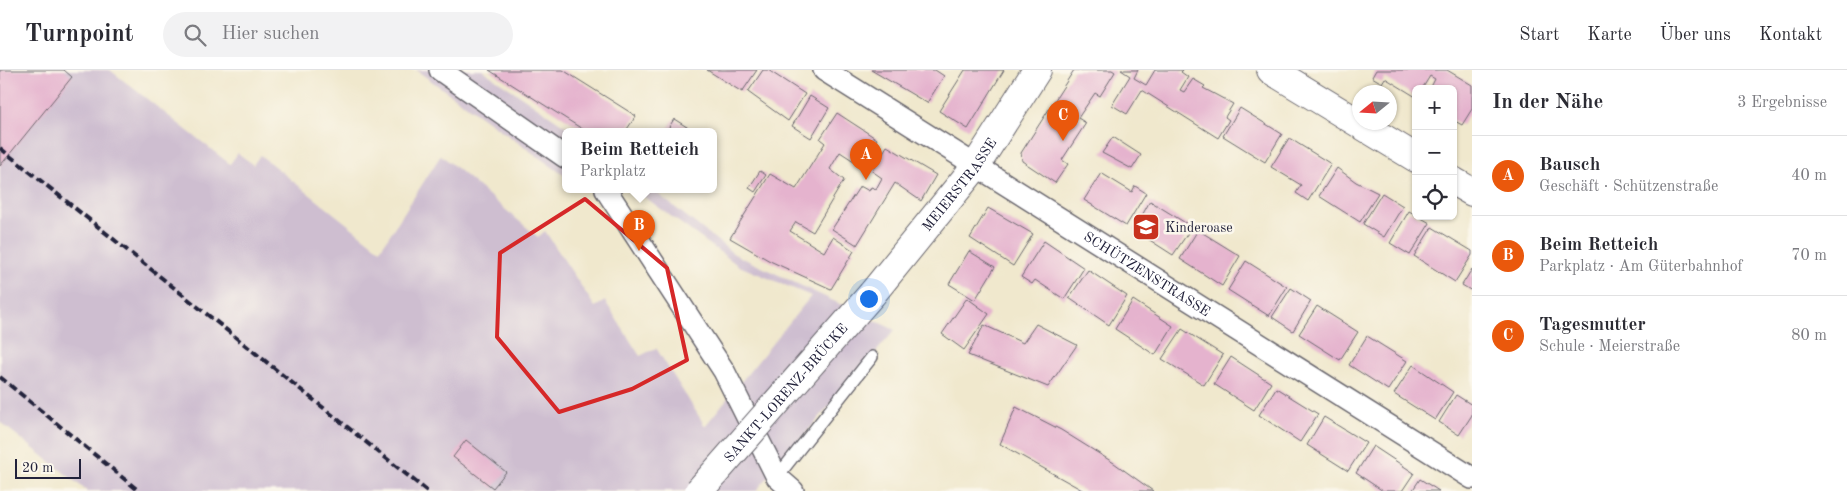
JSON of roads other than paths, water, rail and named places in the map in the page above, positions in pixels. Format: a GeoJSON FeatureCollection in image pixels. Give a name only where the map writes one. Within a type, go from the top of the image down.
{"type":"FeatureCollection","features":[{"type":"Feature","properties":{"kind":"main road","name":"MEIERSTRASSE"},"geometry":{"type":"LineString","coordinates":[[872,294],[975,167],[1037,70]]}},
{"type":"Feature","properties":{"kind":"main road"},"geometry":{"type":"LineString","coordinates":[[1271,70],[1412,156]]}},
{"type":"Feature","properties":{"kind":"main road"},"geometry":{"type":"LineString","coordinates":[[1457,183],[1472,192]]}},
{"type":"Feature","properties":{"kind":"main road","name":"SANKT-LORENZ-BRÜCKE"},"geometry":{"type":"LineString","coordinates":[[699,491],[872,294]]}},
{"type":"Feature","properties":{"kind":"street"},"geometry":{"type":"LineString","coordinates":[[440,70],[562,155]]}},
{"type":"Feature","properties":{"kind":"street","name":"SCHÜTZENSTRASSE"},"geometry":{"type":"LineString","coordinates":[[824,70],[975,167],[1472,478]]}},
{"type":"Feature","properties":{"kind":"street"},"geometry":{"type":"LineString","coordinates":[[608,193],[724,371],[777,477],[793,491]]}},
{"type":"Feature","properties":{"kind":"lane"},"geometry":{"type":"LineString","coordinates":[[777,477],[872,357]]}},
{"type":"Feature","properties":{"kind":"railway"},"geometry":{"type":"LineString","coordinates":[[0,148],[427,491]]}},
{"type":"Feature","properties":{"kind":"railway"},"geometry":{"type":"LineString","coordinates":[[0,377],[139,491]]}},
{"type":"Feature","properties":{"kind":"place","name":"Tagesmutter"},"geometry":{"type":"Point","coordinates":[1063,141]}},
{"type":"Feature","properties":{"kind":"place","name":"Bausch"},"geometry":{"type":"Point","coordinates":[866,180]}},
{"type":"Feature","properties":{"kind":"place","name":"Kinderoase"},"geometry":{"type":"Point","coordinates":[1146,227]}},
{"type":"Feature","properties":{"kind":"place","name":"Beim Retteich"},"geometry":{"type":"Point","coordinates":[639,251]}}]}
